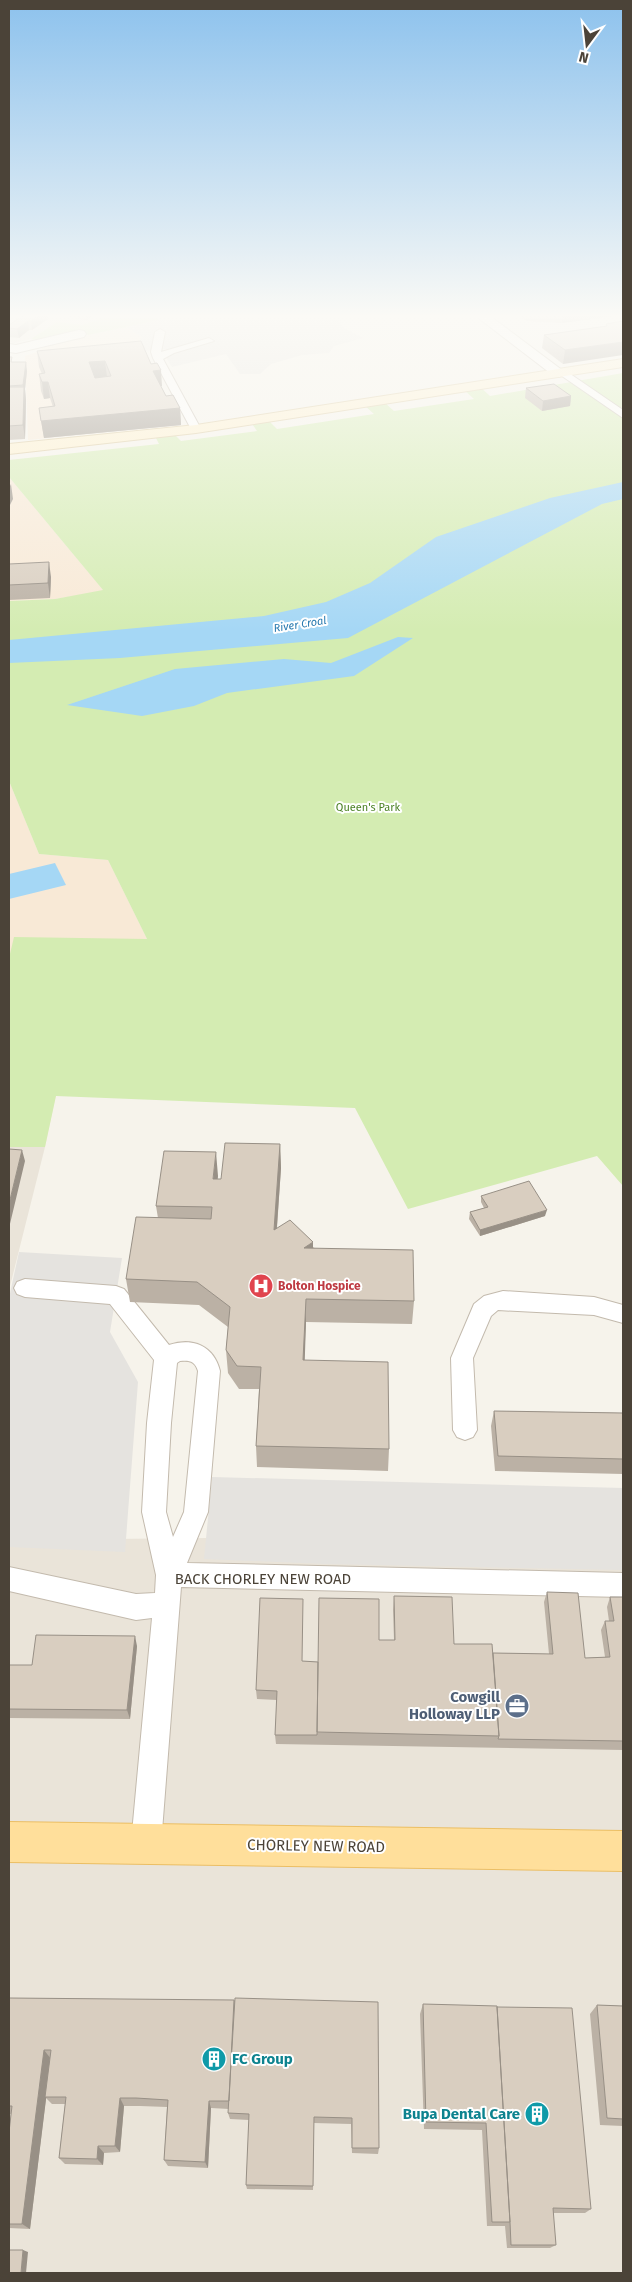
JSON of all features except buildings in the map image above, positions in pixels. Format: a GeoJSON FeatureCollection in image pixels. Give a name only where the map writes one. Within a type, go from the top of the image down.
{"type":"FeatureCollection","features":[{"type":"Feature","properties":{"kind":"main road"},"geometry":{"type":"LineString","coordinates":[[9,449],[196,429],[257,419]]}},
{"type":"Feature","properties":{"kind":"main road","name":"CHORLEY NEW ROAD"},"geometry":{"type":"LineString","coordinates":[[9,1842],[623,1851]]}},
{"type":"Feature","properties":{"kind":"lane"},"geometry":{"type":"LineString","coordinates":[[191,419],[196,429]]}},
{"type":"Feature","properties":{"kind":"lane"},"geometry":{"type":"LineString","coordinates":[[25,1288],[116,1295],[166,1358]]}},
{"type":"Feature","properties":{"kind":"lane"},"geometry":{"type":"LineString","coordinates":[[465,1430],[462,1358],[482,1310],[492,1302],[504,1300],[594,1306],[623,1314]]}},
{"type":"Feature","properties":{"kind":"lane"},"geometry":{"type":"LineString","coordinates":[[173,1352],[195,1352],[203,1356],[208,1363],[209,1371],[196,1512],[168,1575],[154,1512],[159,1423],[166,1358],[173,1352]]}},
{"type":"Feature","properties":{"kind":"lane","name":"BACK CHORLEY NEW ROAD"},"geometry":{"type":"LineString","coordinates":[[146,1844],[168,1575],[623,1585]]}},
{"type":"Feature","properties":{"kind":"lane"},"geometry":{"type":"LineString","coordinates":[[9,1579],[136,1607],[166,1604]]}},
{"type":"Feature","properties":{"kind":"shaded area"},"geometry":{"type":"Polygon","coordinates":[[[27,419],[178,419],[181,425],[28,440],[27,419]]]}},
{"type":"Feature","properties":{"kind":"shaded area"},"geometry":{"type":"Polygon","coordinates":[[[9,477],[104,591],[55,599],[9,601],[9,477]]]}},
{"type":"Feature","properties":{"kind":"shaded area"},"geometry":{"type":"Polygon","coordinates":[[[9,781],[39,854],[108,860],[147,939],[69,1032],[45,1147],[9,1147],[9,781]]]}},
{"type":"Feature","properties":{"kind":"shaded area"},"geometry":{"type":"Polygon","coordinates":[[[9,1147],[45,1147],[9,1290],[9,1147]]]}},
{"type":"Feature","properties":{"kind":"shaded area"},"geometry":{"type":"Polygon","coordinates":[[[19,1252],[122,1258],[110,1332],[138,1382],[125,1552],[9,1547],[9,1298],[19,1252]]]}},
{"type":"Feature","properties":{"kind":"shaded area"},"geometry":{"type":"Polygon","coordinates":[[[212,1477],[623,1488],[623,1570],[325,1564],[204,1559],[212,1477]]]}},
{"type":"Feature","properties":{"kind":"shaded area"},"geometry":{"type":"Polygon","coordinates":[[[623,1534],[623,2273],[9,2273],[9,1540],[623,1534]]]}},
{"type":"Feature","properties":{"kind":"green space","name":"Queen's Park"},"geometry":{"type":"Polygon","coordinates":[[[258,419],[267,419],[277,429],[338,419],[623,419],[623,1186],[597,1156],[408,1209],[355,1108],[56,1096],[45,1147],[9,1147],[9,958],[14,937],[147,939],[108,860],[39,854],[9,781],[9,601],[55,599],[103,590],[9,477],[9,460],[159,444],[154,434],[172,432],[181,441],[257,431],[250,421],[258,419]]]}},
{"type":"Feature","properties":{"kind":"water","name":"River Croal"},"geometry":{"type":"Polygon","coordinates":[[[623,482],[623,499],[602,504],[348,638],[120,658],[9,663],[9,640],[264,616],[326,602],[370,583],[436,537],[550,498],[623,482]]]}},
{"type":"Feature","properties":{"kind":"water"},"geometry":{"type":"Polygon","coordinates":[[[398,637],[413,638],[354,676],[227,693],[194,706],[142,716],[67,705],[175,669],[284,659],[331,663],[398,637]]]}},
{"type":"Feature","properties":{"kind":"water"},"geometry":{"type":"Polygon","coordinates":[[[55,863],[66,885],[9,899],[9,874],[55,863]]]}},
{"type":"Feature","properties":{"kind":"place","name":"Bolton Hospice"},"geometry":{"type":"Point","coordinates":[261,1286]}},
{"type":"Feature","properties":{"kind":"place","name":"Cowgill Holloway LLP"},"geometry":{"type":"Point","coordinates":[517,1706]}},
{"type":"Feature","properties":{"kind":"place","name":"FC Group"},"geometry":{"type":"Point","coordinates":[214,2059]}},
{"type":"Feature","properties":{"kind":"place","name":"Bupa Dental Care"},"geometry":{"type":"Point","coordinates":[537,2114]}}]}
